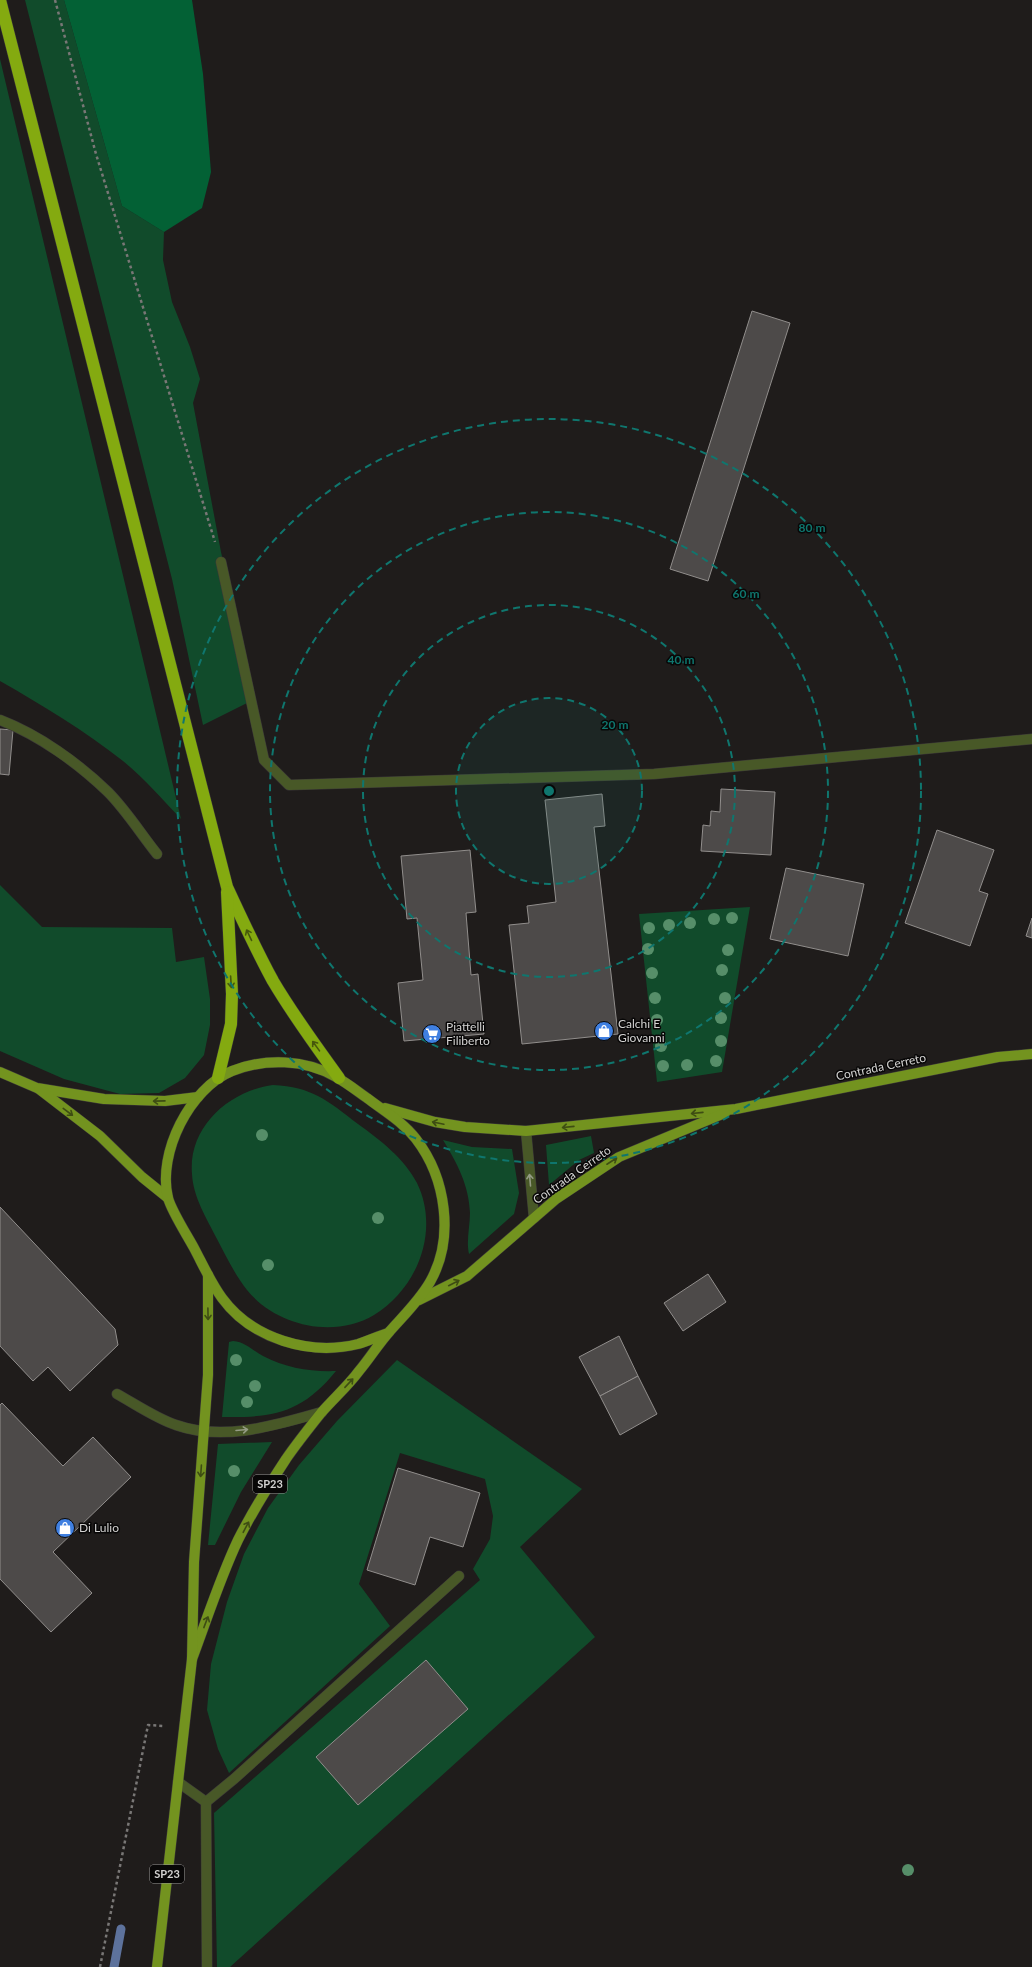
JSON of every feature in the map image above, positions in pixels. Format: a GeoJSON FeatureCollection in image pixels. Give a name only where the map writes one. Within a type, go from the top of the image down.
{"type":"FeatureCollection","features":[{"type":"Feature","properties":{"kind":"highway"},"geometry":{"type":"LineString","coordinates":[[0,0],[227,887],[255,947],[274,982],[294,1015],[339,1078]]}},
{"type":"Feature","properties":{"kind":"highway"},"geometry":{"type":"LineString","coordinates":[[218,1078],[231,1024],[232,1001],[227,887]]}},
{"type":"Feature","properties":{"kind":"main road","name":"Contrada Cerreto"},"geometry":{"type":"LineString","coordinates":[[378,1106],[435,1122],[465,1127],[526,1131],[736,1109],[998,1057],[1032,1054]]}},
{"type":"Feature","properties":{"kind":"main road"},"geometry":{"type":"LineString","coordinates":[[37,1088],[100,1136],[142,1177],[168,1198],[208,1275],[223,1300],[246,1321],[271,1337],[300,1346],[330,1348],[360,1344],[388,1333],[419,1300],[432,1279],[440,1255],[443,1237],[444,1206],[439,1182],[429,1159],[415,1138],[398,1120],[339,1078],[310,1066],[278,1062],[247,1066],[218,1078],[198,1097],[182,1119],[171,1144],[167,1171],[168,1198]]}},
{"type":"Feature","properties":{"kind":"main road"},"geometry":{"type":"LineString","coordinates":[[0,1072],[37,1088],[77,1096],[126,1101],[165,1101],[198,1097]]}},
{"type":"Feature","properties":{"kind":"main road","name":"Contrada Cerreto"},"geometry":{"type":"LineString","coordinates":[[419,1300],[467,1276],[556,1199],[619,1156],[736,1109]]}},
{"type":"Feature","properties":{"kind":"main road","name":"SP23"},"geometry":{"type":"LineString","coordinates":[[157,1967],[192,1659],[194,1562],[208,1375],[208,1275]]}},
{"type":"Feature","properties":{"kind":"main road","name":"SP23"},"geometry":{"type":"LineString","coordinates":[[192,1659],[238,1541],[259,1501],[282,1465],[322,1412],[359,1372],[388,1333]]}},
{"type":"Feature","properties":{"kind":"street"},"geometry":{"type":"LineString","coordinates":[[221,562],[264,760],[289,785],[654,774],[1032,739]]}},
{"type":"Feature","properties":{"kind":"street"},"geometry":{"type":"LineString","coordinates":[[0,720],[16,726],[66,757],[109,793],[158,854]]}},
{"type":"Feature","properties":{"kind":"street"},"geometry":{"type":"LineString","coordinates":[[526,1131],[534,1218]]}},
{"type":"Feature","properties":{"kind":"street"},"geometry":{"type":"LineString","coordinates":[[117,1394],[175,1425],[204,1432],[269,1427],[322,1412]]}},
{"type":"Feature","properties":{"kind":"street"},"geometry":{"type":"LineString","coordinates":[[206,1802],[234,1779],[460,1576]]}},
{"type":"Feature","properties":{"kind":"street"},"geometry":{"type":"LineString","coordinates":[[178,1782],[206,1802]]}},
{"type":"Feature","properties":{"kind":"street"},"geometry":{"type":"LineString","coordinates":[[206,1802],[206,1967]]}},
{"type":"Feature","properties":{"kind":"path"},"geometry":{"type":"LineString","coordinates":[[55,0],[96,154],[124,242],[175,418],[221,562]]}},
{"type":"Feature","properties":{"kind":"path"},"geometry":{"type":"LineString","coordinates":[[100,1967],[148,1725],[184,1727]]}},
{"type":"Feature","properties":{"kind":"green space"},"geometry":{"type":"Polygon","coordinates":[[[25,0],[64,0],[122,206],[164,232],[163,260],[172,302],[190,347],[200,379],[193,403],[221,552],[255,699],[203,725],[172,579],[25,0]]]}},
{"type":"Feature","properties":{"kind":"green space"},"geometry":{"type":"Polygon","coordinates":[[[64,0],[192,0],[203,74],[211,172],[202,208],[164,232],[122,206],[64,0]]]}},
{"type":"Feature","properties":{"kind":"green space"},"geometry":{"type":"Polygon","coordinates":[[[0,59],[181,819],[138,774],[109,750],[32,699],[0,681],[0,59]]]}},
{"type":"Feature","properties":{"kind":"green space"},"geometry":{"type":"Polygon","coordinates":[[[0,885],[42,927],[172,928],[176,962],[204,957],[210,999],[210,1025],[204,1055],[185,1078],[159,1093],[120,1094],[64,1079],[0,1051],[0,885]]]}},
{"type":"Feature","properties":{"kind":"green space"},"geometry":{"type":"Polygon","coordinates":[[[750,907],[722,1072],[657,1082],[639,914],[750,907]]]}},
{"type":"Feature","properties":{"kind":"green space"},"geometry":{"type":"Polygon","coordinates":[[[273,1085],[287,1086],[318,1096],[375,1136],[391,1150],[412,1174],[424,1201],[426,1220],[425,1238],[421,1256],[413,1274],[403,1290],[389,1304],[374,1315],[358,1322],[341,1326],[324,1327],[306,1325],[289,1320],[273,1312],[259,1302],[247,1290],[227,1259],[205,1216],[195,1191],[192,1174],[193,1157],[197,1141],[204,1127],[214,1114],[227,1103],[241,1095],[273,1085]]]}},
{"type":"Feature","properties":{"kind":"green space"},"geometry":{"type":"Polygon","coordinates":[[[591,1136],[594,1153],[579,1160],[549,1185],[546,1145],[591,1136]]]}},
{"type":"Feature","properties":{"kind":"green space"},"geometry":{"type":"Polygon","coordinates":[[[443,1140],[472,1147],[512,1149],[519,1193],[514,1214],[469,1254],[468,1239],[470,1213],[465,1184],[453,1157],[443,1140]]]}},
{"type":"Feature","properties":{"kind":"green space"},"geometry":{"type":"Polygon","coordinates":[[[233,1341],[242,1343],[263,1356],[281,1364],[308,1370],[336,1371],[311,1396],[285,1410],[257,1416],[222,1417],[229,1342],[233,1341]]]}},
{"type":"Feature","properties":{"kind":"green space"},"geometry":{"type":"Polygon","coordinates":[[[397,1360],[582,1489],[520,1547],[595,1637],[230,1967],[217,1967],[214,1813],[480,1580],[473,1569],[490,1539],[493,1516],[485,1479],[400,1453],[359,1584],[390,1626],[229,1773],[218,1749],[207,1710],[211,1664],[227,1602],[244,1554],[268,1508],[299,1465],[337,1421],[397,1360]]]}},
{"type":"Feature","properties":{"kind":"green space"},"geometry":{"type":"Polygon","coordinates":[[[272,1442],[241,1492],[215,1545],[208,1545],[218,1444],[272,1442]]]}},
{"type":"Feature","properties":{"kind":"building"},"geometry":{"type":"Polygon","coordinates":[[[752,311],[790,323],[708,581],[670,569],[752,311]]]}},
{"type":"Feature","properties":{"kind":"building"},"geometry":{"type":"Polygon","coordinates":[[[0,729],[13,730],[9,775],[0,774],[0,729]]]}},
{"type":"Feature","properties":{"kind":"building"},"geometry":{"type":"Polygon","coordinates":[[[721,789],[775,792],[771,855],[701,851],[703,825],[710,826],[711,811],[720,812],[721,789]]]}},
{"type":"Feature","properties":{"kind":"building"},"geometry":{"type":"Polygon","coordinates":[[[602,794],[605,826],[594,827],[618,1034],[522,1044],[509,925],[529,923],[527,906],[556,902],[545,800],[602,794]]]}},
{"type":"Feature","properties":{"kind":"building"},"geometry":{"type":"Polygon","coordinates":[[[937,830],[994,850],[979,891],[988,894],[970,946],[905,923],[937,830]]]}},
{"type":"Feature","properties":{"kind":"building"},"geometry":{"type":"Polygon","coordinates":[[[470,850],[476,912],[466,913],[471,975],[478,974],[484,1034],[404,1041],[398,983],[423,980],[417,918],[407,919],[401,856],[470,850]]]}},
{"type":"Feature","properties":{"kind":"building"},"geometry":{"type":"Polygon","coordinates":[[[786,868],[864,884],[848,956],[770,939],[786,868]]]}},
{"type":"Feature","properties":{"kind":"building"},"geometry":{"type":"Polygon","coordinates":[[[1032,918],[1032,938],[1026,936],[1032,918]]]}},
{"type":"Feature","properties":{"kind":"building"},"geometry":{"type":"Polygon","coordinates":[[[0,1207],[115,1329],[118,1345],[70,1391],[48,1367],[33,1381],[0,1346],[0,1207]]]}},
{"type":"Feature","properties":{"kind":"building"},"geometry":{"type":"Polygon","coordinates":[[[708,1274],[726,1302],[683,1331],[664,1303],[708,1274]]]}},
{"type":"Feature","properties":{"kind":"building"},"geometry":{"type":"Polygon","coordinates":[[[619,1336],[638,1376],[600,1396],[579,1357],[619,1336]]]}},
{"type":"Feature","properties":{"kind":"building"},"geometry":{"type":"Polygon","coordinates":[[[638,1376],[657,1414],[620,1435],[600,1396],[638,1376]]]}},
{"type":"Feature","properties":{"kind":"building"},"geometry":{"type":"Polygon","coordinates":[[[2,1403],[63,1466],[93,1437],[131,1477],[53,1552],[92,1593],[51,1632],[0,1579],[0,1405],[2,1403]]]}},
{"type":"Feature","properties":{"kind":"building"},"geometry":{"type":"Polygon","coordinates":[[[398,1468],[480,1493],[463,1547],[430,1537],[415,1585],[367,1570],[398,1468]]]}},
{"type":"Feature","properties":{"kind":"building"},"geometry":{"type":"Polygon","coordinates":[[[426,1660],[468,1709],[358,1805],[316,1757],[426,1660]]]}},
{"type":"Feature","properties":{"kind":"waterway"},"geometry":{"type":"LineString","coordinates":[[114,1967],[121,1929]]}},
{"type":"Feature","properties":{"kind":"place","name":"Calchi E Giovanni"},"geometry":{"type":"Point","coordinates":[604,1031]}},
{"type":"Feature","properties":{"kind":"place","name":"Piattelli Filiberto"},"geometry":{"type":"Point","coordinates":[432,1034]}},
{"type":"Feature","properties":{"kind":"place","name":"Di Lulio"},"geometry":{"type":"Point","coordinates":[65,1528]}}]}
